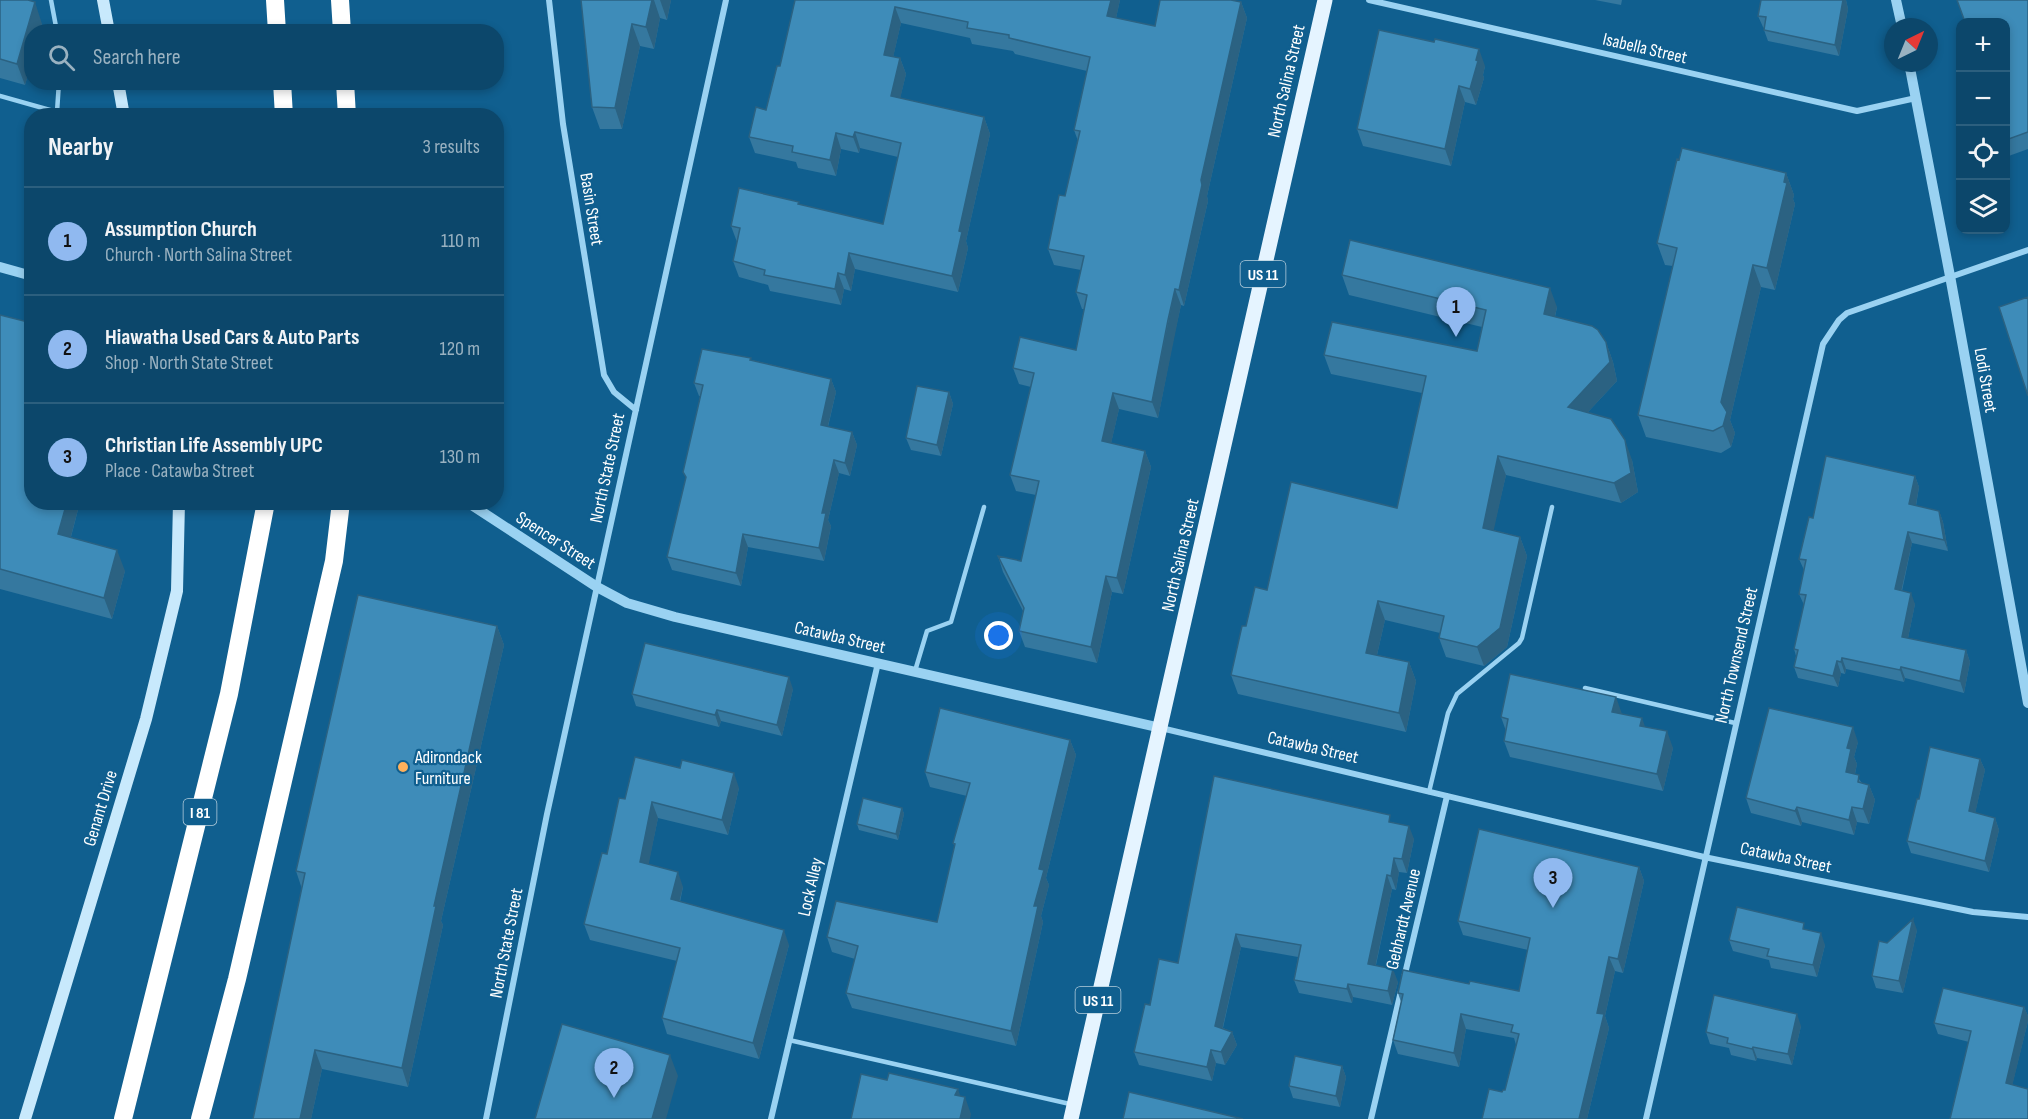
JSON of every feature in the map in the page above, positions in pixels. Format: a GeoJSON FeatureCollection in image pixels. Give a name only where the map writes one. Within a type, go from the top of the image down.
{"type":"FeatureCollection","features":[{"type":"Feature","properties":{"kind":"highway"},"geometry":{"type":"LineString","coordinates":[[275,0],[277,24]]}},
{"type":"Feature","properties":{"kind":"highway"},"geometry":{"type":"LineString","coordinates":[[340,0],[342,24]]}},
{"type":"Feature","properties":{"kind":"highway"},"geometry":{"type":"LineString","coordinates":[[282,90],[284,108]]}},
{"type":"Feature","properties":{"kind":"highway"},"geometry":{"type":"LineString","coordinates":[[345,90],[347,108]]}},
{"type":"Feature","properties":{"kind":"highway","name":"I 81"},"geometry":{"type":"LineString","coordinates":[[123,1119],[229,694],[264,510]]}},
{"type":"Feature","properties":{"kind":"highway"},"geometry":{"type":"LineString","coordinates":[[200,1119],[237,979],[334,561],[340,510]]}},
{"type":"Feature","properties":{"kind":"main road"},"geometry":{"type":"LineString","coordinates":[[103,0],[108,24]]}},
{"type":"Feature","properties":{"kind":"main road","name":"North Salina Street"},"geometry":{"type":"LineString","coordinates":[[1073,1112],[1325,0]]}},
{"type":"Feature","properties":{"kind":"main road"},"geometry":{"type":"LineString","coordinates":[[119,90],[123,108]]}},
{"type":"Feature","properties":{"kind":"main road","name":"Genant Drive"},"geometry":{"type":"LineString","coordinates":[[25,1119],[146,719],[177,591],[179,510]]}},
{"type":"Feature","properties":{"kind":"street","name":"Basin Street"},"geometry":{"type":"LineString","coordinates":[[549,0],[563,124],[604,375],[614,392],[636,410]]}},
{"type":"Feature","properties":{"kind":"street","name":"North State Street"},"geometry":{"type":"LineString","coordinates":[[486,1119],[549,803],[726,0]]}},
{"type":"Feature","properties":{"kind":"street","name":"Isabella Street"},"geometry":{"type":"LineString","coordinates":[[1369,0],[1857,111],[1916,98]]}},
{"type":"Feature","properties":{"kind":"street"},"geometry":{"type":"LineString","coordinates":[[1896,0],[1900,18]]}},
{"type":"Feature","properties":{"kind":"street","name":"Lodi Street"},"geometry":{"type":"LineString","coordinates":[[1911,72],[2028,703]]}},
{"type":"Feature","properties":{"kind":"street","name":"North Townsend Street"},"geometry":{"type":"LineString","coordinates":[[1646,1119],[1823,344],[1839,320],[1847,313],[2028,249]]}},
{"type":"Feature","properties":{"kind":"street"},"geometry":{"type":"LineString","coordinates":[[0,267],[24,274]]}},
{"type":"Feature","properties":{"kind":"street","name":"Spencer Street"},"geometry":{"type":"LineString","coordinates":[[479,510],[597,587]]}},
{"type":"Feature","properties":{"kind":"street","name":"Catawba Street"},"geometry":{"type":"LineString","coordinates":[[597,587],[627,603],[675,617],[1161,728],[1704,857],[1973,912],[2028,917]]}},
{"type":"Feature","properties":{"kind":"street","name":"Lock Alley"},"geometry":{"type":"LineString","coordinates":[[771,1119],[878,663]]}},
{"type":"Feature","properties":{"kind":"street","name":"Gebhardt Avenue"},"geometry":{"type":"LineString","coordinates":[[1371,1119],[1447,796]]}},
{"type":"Feature","properties":{"kind":"lane"},"geometry":{"type":"LineString","coordinates":[[51,0],[56,24]]}},
{"type":"Feature","properties":{"kind":"lane"},"geometry":{"type":"LineString","coordinates":[[57,108],[58,90]]}},
{"type":"Feature","properties":{"kind":"lane"},"geometry":{"type":"LineString","coordinates":[[0,96],[37,108]]}},
{"type":"Feature","properties":{"kind":"lane"},"geometry":{"type":"LineString","coordinates":[[915,671],[927,631],[951,622],[984,507]]}},
{"type":"Feature","properties":{"kind":"lane"},"geometry":{"type":"LineString","coordinates":[[1430,792],[1448,713],[1457,694],[1519,643],[1522,638],[1552,507]]}},
{"type":"Feature","properties":{"kind":"lane"},"geometry":{"type":"LineString","coordinates":[[1585,688],[1735,723]]}},
{"type":"Feature","properties":{"kind":"lane"},"geometry":{"type":"LineString","coordinates":[[789,1040],[1073,1112]]}},
{"type":"Feature","properties":{"kind":"building"},"geometry":{"type":"Polygon","coordinates":[[[0,0],[35,2],[29,24],[24,24],[24,40],[17,64],[0,59],[0,0]]]}},
{"type":"Feature","properties":{"kind":"building"},"geometry":{"type":"Polygon","coordinates":[[[581,0],[652,0],[646,27],[632,24],[615,108],[592,107],[581,0]]]}},
{"type":"Feature","properties":{"kind":"building"},"geometry":{"type":"Polygon","coordinates":[[[795,0],[1111,0],[1107,16],[1155,26],[1160,0],[1241,2],[1179,290],[1175,289],[1168,320],[1152,402],[1113,393],[1102,441],[1145,451],[1117,578],[1106,576],[1091,647],[1019,631],[1024,608],[998,556],[1021,561],[1039,481],[1010,475],[1034,373],[1013,368],[1020,337],[1076,350],[1087,295],[1076,292],[1084,256],[1048,249],[1059,195],[1065,196],[1080,131],[1074,130],[1090,57],[1009,38],[1009,35],[967,28],[968,22],[895,7],[884,55],[900,58],[891,96],[984,117],[959,231],[962,232],[952,276],[849,253],[845,275],[838,273],[835,289],[764,275],[765,270],[733,261],[740,228],[731,226],[739,188],[883,224],[901,143],[855,132],[853,137],[836,133],[830,160],[792,152],[793,146],[749,137],[756,107],[766,110],[777,66],[780,66],[795,0]]]}},
{"type":"Feature","properties":{"kind":"building"},"geometry":{"type":"Polygon","coordinates":[[[1761,0],[1843,0],[1835,45],[1764,30],[1766,17],[1758,16],[1761,0]]]}},
{"type":"Feature","properties":{"kind":"building"},"geometry":{"type":"Polygon","coordinates":[[[1957,0],[2028,0],[2028,132],[2010,139],[2010,18],[1964,18],[1957,0]]]}},
{"type":"Feature","properties":{"kind":"building"},"geometry":{"type":"Polygon","coordinates":[[[1379,30],[1479,49],[1470,89],[1459,86],[1445,149],[1357,129],[1379,30]]]}},
{"type":"Feature","properties":{"kind":"building"},"geometry":{"type":"Polygon","coordinates":[[[1682,148],[1786,173],[1784,182],[1787,183],[1767,268],[1753,265],[1721,402],[1727,412],[1723,426],[1713,431],[1638,415],[1677,248],[1657,243],[1677,159],[1679,160],[1682,148]]]}},
{"type":"Feature","properties":{"kind":"building"},"geometry":{"type":"Polygon","coordinates":[[[1350,240],[1550,288],[1544,314],[1592,326],[1598,330],[1606,342],[1610,362],[1568,407],[1611,419],[1625,440],[1631,473],[1614,483],[1498,456],[1483,528],[1520,537],[1500,628],[1477,647],[1439,638],[1444,616],[1378,601],[1366,653],[1409,662],[1399,713],[1231,675],[1242,626],[1246,626],[1255,587],[1267,590],[1291,482],[1397,508],[1426,376],[1324,355],[1332,322],[1477,351],[1486,310],[1342,275],[1350,240]]]}},
{"type":"Feature","properties":{"kind":"building"},"geometry":{"type":"Polygon","coordinates":[[[2028,297],[2028,396],[1999,307],[2028,297]]]}},
{"type":"Feature","properties":{"kind":"building"},"geometry":{"type":"Polygon","coordinates":[[[0,315],[24,321],[24,510],[65,510],[58,534],[117,550],[104,598],[0,569],[0,315]]]}},
{"type":"Feature","properties":{"kind":"building"},"geometry":{"type":"Polygon","coordinates":[[[702,349],[751,358],[750,360],[831,379],[821,425],[852,432],[845,463],[834,460],[822,513],[826,513],[819,548],[743,534],[736,573],[667,557],[686,477],[683,472],[703,385],[694,383],[702,349]]]}},
{"type":"Feature","properties":{"kind":"building"},"geometry":{"type":"Polygon","coordinates":[[[917,386],[949,392],[937,445],[906,438],[917,386]]]}},
{"type":"Feature","properties":{"kind":"building"},"geometry":{"type":"Polygon","coordinates":[[[1826,456],[1915,476],[1909,504],[1939,511],[1944,540],[1908,532],[1895,589],[1911,593],[1902,637],[1966,650],[1960,681],[1901,667],[1900,670],[1842,658],[1841,662],[1837,661],[1833,676],[1794,667],[1798,650],[1794,649],[1806,595],[1799,594],[1806,560],[1799,559],[1809,517],[1813,518],[1826,456]]]}},
{"type":"Feature","properties":{"kind":"building"},"geometry":{"type":"Polygon","coordinates":[[[358,595],[497,626],[434,906],[436,906],[402,1068],[315,1050],[300,1119],[253,1119],[305,873],[296,871],[358,595]]]}},
{"type":"Feature","properties":{"kind":"building"},"geometry":{"type":"Polygon","coordinates":[[[645,643],[789,677],[777,725],[717,710],[715,715],[632,694],[645,643]]]}},
{"type":"Feature","properties":{"kind":"building"},"geometry":{"type":"Polygon","coordinates":[[[1510,674],[1616,697],[1612,712],[1642,718],[1640,726],[1667,731],[1657,774],[1504,741],[1508,719],[1501,717],[1510,674]]]}},
{"type":"Feature","properties":{"kind":"building"},"geometry":{"type":"Polygon","coordinates":[[[940,708],[1070,740],[1039,869],[1044,870],[1034,906],[1038,906],[1011,1031],[846,993],[858,946],[827,937],[836,901],[937,922],[955,844],[953,843],[970,783],[925,772],[940,708]]]}},
{"type":"Feature","properties":{"kind":"building"},"geometry":{"type":"Polygon","coordinates":[[[1769,708],[1853,727],[1847,748],[1851,749],[1846,772],[1859,775],[1858,782],[1869,785],[1863,809],[1852,807],[1849,820],[1797,807],[1795,811],[1746,798],[1769,708]]]}},
{"type":"Feature","properties":{"kind":"building"},"geometry":{"type":"Polygon","coordinates":[[[1930,747],[1980,759],[1969,811],[1995,818],[1985,861],[1907,841],[1930,747]]]}},
{"type":"Feature","properties":{"kind":"building"},"geometry":{"type":"Polygon","coordinates":[[[635,757],[680,768],[682,760],[734,773],[722,820],[652,802],[640,862],[678,872],[671,899],[784,930],[753,1043],[662,1018],[680,948],[584,924],[602,853],[607,854],[619,798],[625,799],[635,757]]]}},
{"type":"Feature","properties":{"kind":"building"},"geometry":{"type":"Polygon","coordinates":[[[1214,776],[1390,815],[1389,822],[1409,826],[1402,859],[1394,858],[1391,876],[1387,875],[1368,964],[1393,969],[1388,991],[1348,984],[1347,989],[1294,980],[1301,945],[1236,934],[1215,1026],[1232,1032],[1221,1052],[1211,1050],[1207,1067],[1134,1052],[1145,1004],[1150,1005],[1159,959],[1178,963],[1214,776]]]}},
{"type":"Feature","properties":{"kind":"building"},"geometry":{"type":"Polygon","coordinates":[[[863,798],[902,808],[896,834],[857,824],[863,798]]]}},
{"type":"Feature","properties":{"kind":"building"},"geometry":{"type":"Polygon","coordinates":[[[1479,829],[1639,867],[1618,959],[1609,957],[1597,1013],[1604,1014],[1579,1119],[1482,1119],[1489,1089],[1502,1092],[1505,1090],[1519,1034],[1511,1032],[1513,1025],[1461,1014],[1454,1053],[1393,1040],[1403,994],[1398,993],[1403,970],[1469,984],[1470,981],[1519,991],[1530,938],[1458,921],[1479,829]]]}},
{"type":"Feature","properties":{"kind":"building"},"geometry":{"type":"Polygon","coordinates":[[[1737,907],[1804,923],[1803,929],[1821,933],[1813,965],[1767,956],[1769,949],[1729,940],[1737,907]]]}},
{"type":"Feature","properties":{"kind":"building"},"geometry":{"type":"Polygon","coordinates":[[[1913,919],[1899,981],[1872,976],[1879,941],[1887,943],[1913,919]]]}},
{"type":"Feature","properties":{"kind":"building"},"geometry":{"type":"Polygon","coordinates":[[[1943,988],[2024,1007],[2006,1083],[2028,1089],[2028,1119],[1950,1119],[1971,1031],[1934,1023],[1943,988]]]}},
{"type":"Feature","properties":{"kind":"building"},"geometry":{"type":"Polygon","coordinates":[[[1714,995],[1797,1014],[1788,1054],[1727,1043],[1728,1038],[1706,1032],[1714,995]]]}},
{"type":"Feature","properties":{"kind":"building"},"geometry":{"type":"Polygon","coordinates":[[[562,1024],[670,1055],[652,1119],[535,1119],[562,1024]]]}},
{"type":"Feature","properties":{"kind":"building"},"geometry":{"type":"Polygon","coordinates":[[[1295,1056],[1342,1066],[1336,1096],[1289,1086],[1295,1056]]]}},
{"type":"Feature","properties":{"kind":"building"},"geometry":{"type":"Polygon","coordinates":[[[889,1073],[958,1089],[955,1095],[965,1097],[960,1119],[851,1119],[861,1074],[887,1080],[889,1073]]]}},
{"type":"Feature","properties":{"kind":"building"},"geometry":{"type":"Polygon","coordinates":[[[1129,1092],[1243,1119],[1123,1119],[1129,1092]]]}},
{"type":"Feature","properties":{"kind":"place","name":"Assumption Church"},"geometry":{"type":"Point","coordinates":[1456,337]}},
{"type":"Feature","properties":{"kind":"place","name":"Adirondack Furniture"},"geometry":{"type":"Point","coordinates":[403,767]}},
{"type":"Feature","properties":{"kind":"place","name":"Christian Life Assembly UPC"},"geometry":{"type":"Point","coordinates":[1553,908]}},
{"type":"Feature","properties":{"kind":"place","name":"Hiawatha Used Cars & Auto Parts"},"geometry":{"type":"Point","coordinates":[614,1098]}}]}
